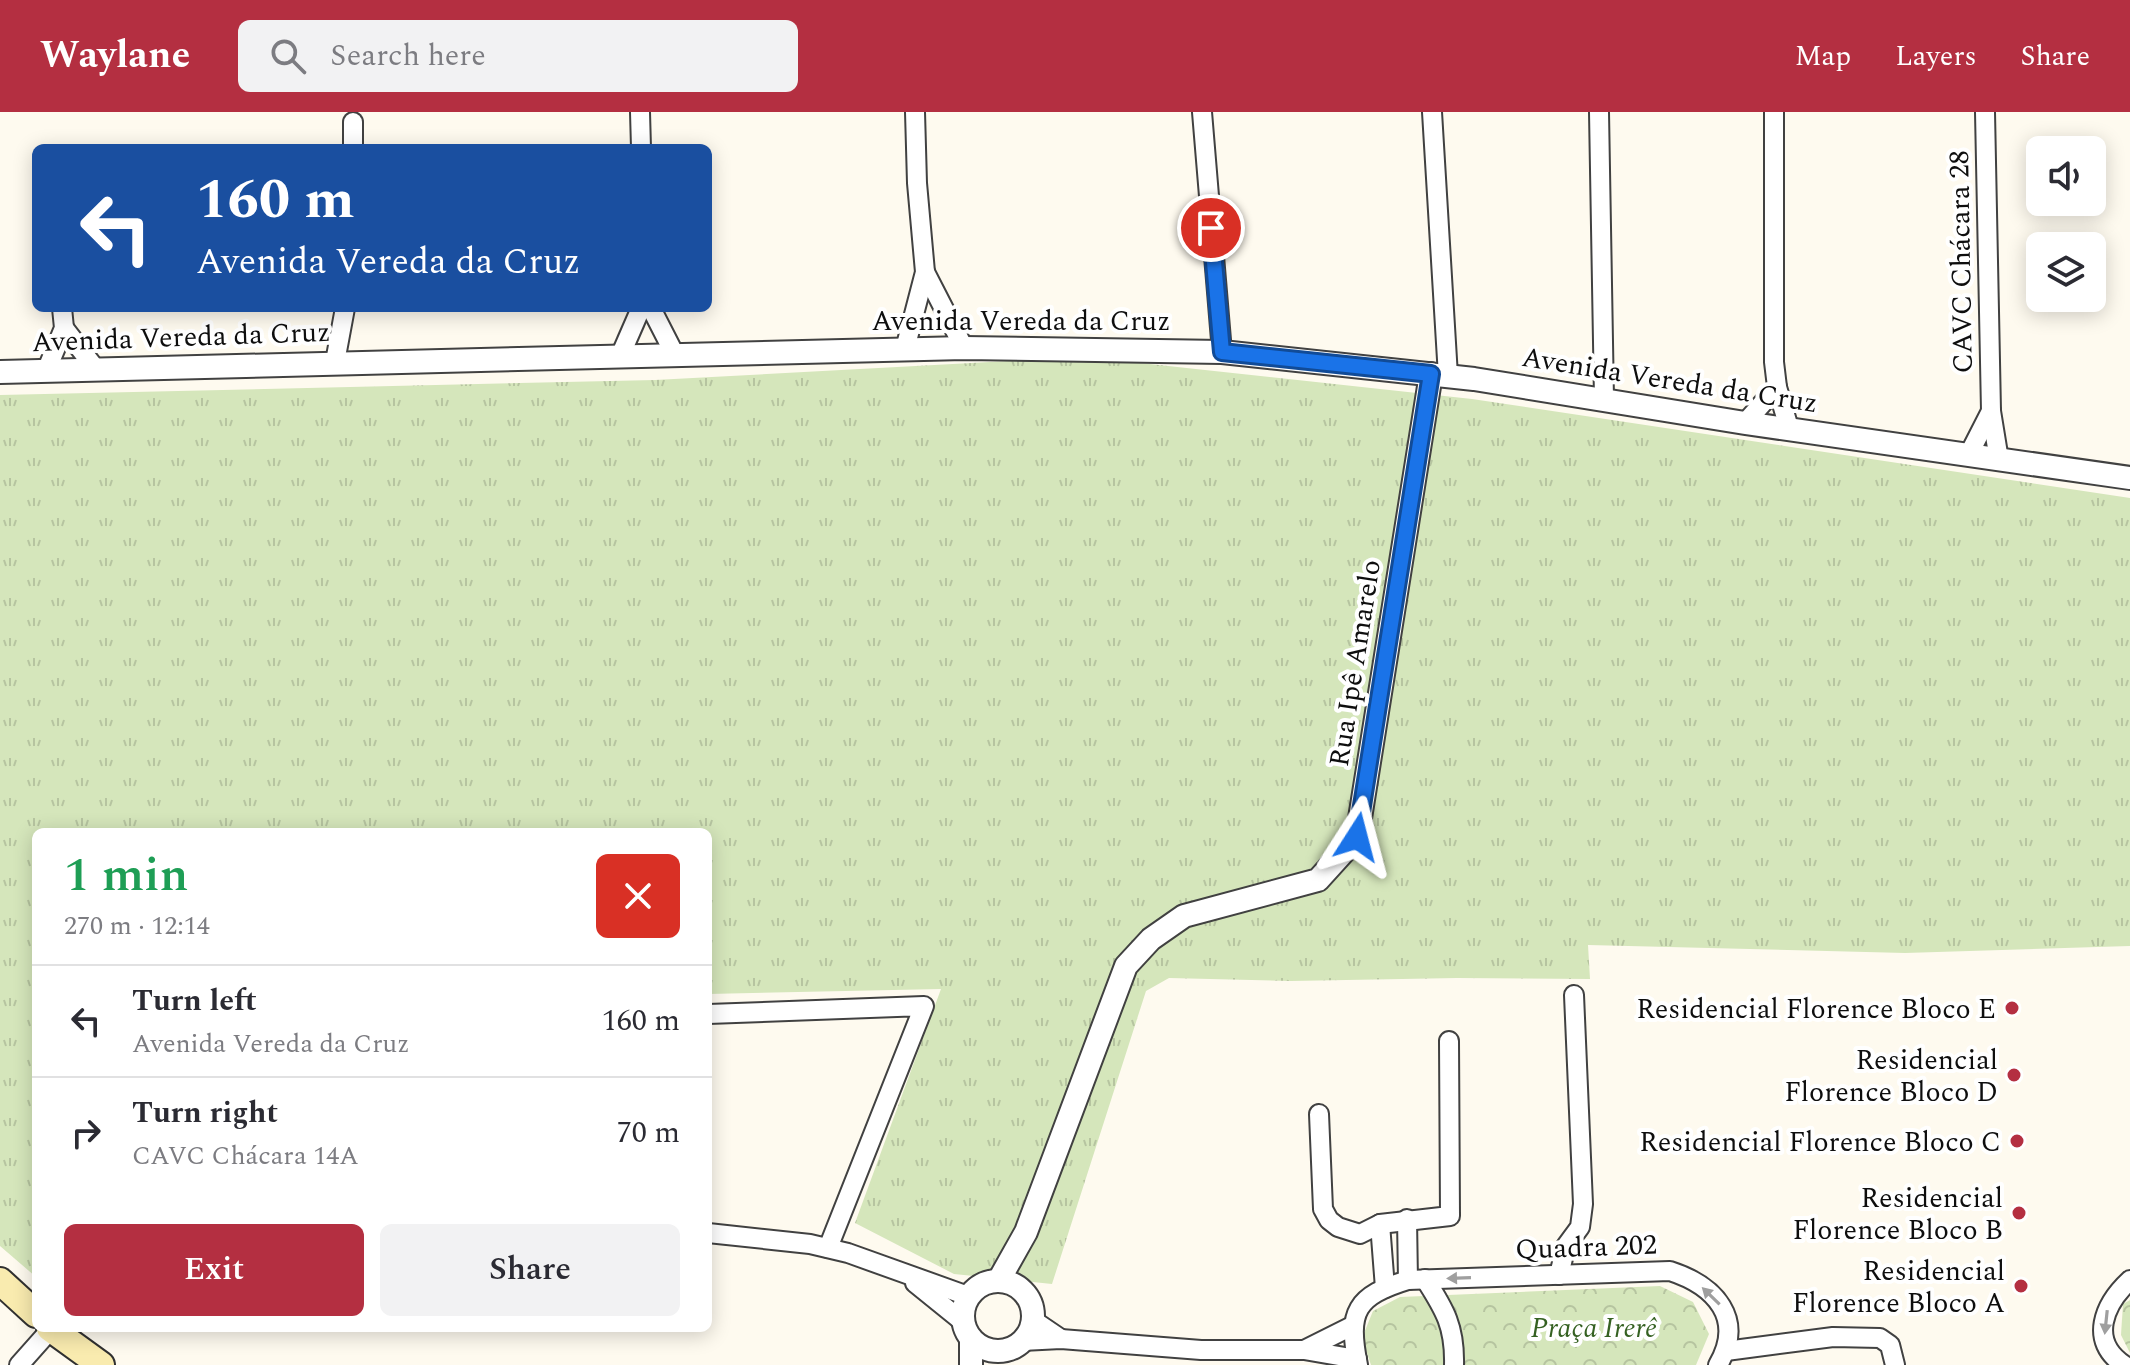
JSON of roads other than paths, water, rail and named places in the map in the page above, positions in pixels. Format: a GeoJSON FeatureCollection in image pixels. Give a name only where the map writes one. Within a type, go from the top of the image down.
{"type":"FeatureCollection","features":[{"type":"Feature","properties":{"kind":"main road"},"geometry":{"type":"LineString","coordinates":[[0,1281],[32,1311]]}},
{"type":"Feature","properties":{"kind":"main road"},"geometry":{"type":"LineString","coordinates":[[57,1332],[101,1365]]}},
{"type":"Feature","properties":{"kind":"street"},"geometry":{"type":"LineString","coordinates":[[640,112],[641,144]]}},
{"type":"Feature","properties":{"kind":"street"},"geometry":{"type":"LineString","coordinates":[[905,349],[925,272],[917,183],[915,112]]}},
{"type":"Feature","properties":{"kind":"street"},"geometry":{"type":"LineString","coordinates":[[1202,112],[1222,352]]}},
{"type":"Feature","properties":{"kind":"street"},"geometry":{"type":"LineString","coordinates":[[1432,112],[1440,375]]}},
{"type":"Feature","properties":{"kind":"street"},"geometry":{"type":"LineString","coordinates":[[1599,112],[1604,399]]}},
{"type":"Feature","properties":{"kind":"street"},"geometry":{"type":"LineString","coordinates":[[1774,112],[1774,362],[1777,387],[1789,428]]}},
{"type":"Feature","properties":{"kind":"street","name":"CAVC Chácara 28"},"geometry":{"type":"LineString","coordinates":[[1985,112],[1991,411],[1999,460]]}},
{"type":"Feature","properties":{"kind":"street"},"geometry":{"type":"LineString","coordinates":[[353,122],[353,144]]}},
{"type":"Feature","properties":{"kind":"street"},"geometry":{"type":"LineString","coordinates":[[925,272],[964,348]]}},
{"type":"Feature","properties":{"kind":"street"},"geometry":{"type":"LineString","coordinates":[[47,369],[64,328],[62,312]]}},
{"type":"Feature","properties":{"kind":"street"},"geometry":{"type":"LineString","coordinates":[[335,362],[344,312]]}},
{"type":"Feature","properties":{"kind":"street"},"geometry":{"type":"LineString","coordinates":[[621,354],[639,312]]}},
{"type":"Feature","properties":{"kind":"street"},"geometry":{"type":"LineString","coordinates":[[653,312],[674,353]]}},
{"type":"Feature","properties":{"kind":"street"},"geometry":{"type":"LineString","coordinates":[[64,328],[95,368]]}},
{"type":"Feature","properties":{"kind":"street","name":"Avenida Vereda da Cruz"},"geometry":{"type":"LineString","coordinates":[[0,372],[621,354],[964,348],[1222,352],[1474,379],[1745,423],[2130,478]]}},
{"type":"Feature","properties":{"kind":"street"},"geometry":{"type":"LineString","coordinates":[[1395,370],[1414,383],[1426,410],[1474,379]]}},
{"type":"Feature","properties":{"kind":"street","name":"Rua Ipê Amarelo"},"geometry":{"type":"LineString","coordinates":[[1010,1284],[1026,1232],[1126,966],[1151,939],[1184,916],[1318,880],[1357,837],[1426,410],[1440,375]]}},
{"type":"Feature","properties":{"kind":"street"},"geometry":{"type":"LineString","coordinates":[[1745,423],[1777,387]]}},
{"type":"Feature","properties":{"kind":"street","name":"CAVC Chácara 28"},"geometry":{"type":"LineString","coordinates":[[1968,456],[1991,411]]}},
{"type":"Feature","properties":{"kind":"street"},"geometry":{"type":"LineString","coordinates":[[1559,1275],[1566,1246],[1580,1227],[1583,1204],[1574,995]]}},
{"type":"Feature","properties":{"kind":"street"},"geometry":{"type":"LineString","coordinates":[[712,1014],[924,1006],[828,1248]]}},
{"type":"Feature","properties":{"kind":"street"},"geometry":{"type":"LineString","coordinates":[[1319,1114],[1323,1209],[1329,1220],[1347,1232],[1360,1234],[1380,1224],[1450,1216],[1449,1041]]}},
{"type":"Feature","properties":{"kind":"street"},"geometry":{"type":"LineString","coordinates":[[1407,1219],[1416,1279],[1447,1314],[1453,1332],[1454,1365]]}},
{"type":"Feature","properties":{"kind":"street"},"geometry":{"type":"LineString","coordinates":[[1380,1224],[1385,1288]]}},
{"type":"Feature","properties":{"kind":"street"},"geometry":{"type":"LineString","coordinates":[[712,1233],[780,1239],[828,1248],[968,1296]]}},
{"type":"Feature","properties":{"kind":"street","name":"Quadra 202"},"geometry":{"type":"LineString","coordinates":[[1354,1325],[1358,1307],[1373,1294],[1416,1279],[1670,1271],[1687,1277],[1718,1302],[1727,1316],[1730,1332],[1722,1358]]}},
{"type":"Feature","properties":{"kind":"street"},"geometry":{"type":"LineString","coordinates":[[904,1274],[966,1330],[988,1350],[994,1358],[1022,1341],[1033,1320],[1028,1297],[1010,1284],[982,1284],[968,1296],[963,1307],[966,1330],[971,1365]]}},
{"type":"Feature","properties":{"kind":"street"},"geometry":{"type":"LineString","coordinates":[[2124,1365],[2113,1357],[2105,1340],[2104,1318],[2113,1296],[2130,1280]]}},
{"type":"Feature","properties":{"kind":"street"},"geometry":{"type":"LineString","coordinates":[[1033,1320],[1061,1339]]}},
{"type":"Feature","properties":{"kind":"street"},"geometry":{"type":"LineString","coordinates":[[1022,1341],[1061,1339],[1201,1350],[1304,1350],[1358,1362],[1354,1325],[1304,1350]]}},
{"type":"Feature","properties":{"kind":"street"},"geometry":{"type":"LineString","coordinates":[[19,1365],[41,1332]]}},
{"type":"Feature","properties":{"kind":"street"},"geometry":{"type":"LineString","coordinates":[[1722,1358],[1833,1337],[1880,1338],[1890,1345],[1895,1365]]}},
{"type":"Feature","properties":{"kind":"place","name":"Residencial Florence Bloco E"},"geometry":{"type":"Point","coordinates":[2012,1008]}},
{"type":"Feature","properties":{"kind":"place","name":"Residencial Florence Bloco D"},"geometry":{"type":"Point","coordinates":[2014,1075]}},
{"type":"Feature","properties":{"kind":"place","name":"Residencial Florence Bloco C"},"geometry":{"type":"Point","coordinates":[2017,1141]}},
{"type":"Feature","properties":{"kind":"place","name":"Residencial Florence Bloco B"},"geometry":{"type":"Point","coordinates":[2019,1213]}},
{"type":"Feature","properties":{"kind":"place","name":"Residencial Florence Bloco A"},"geometry":{"type":"Point","coordinates":[2021,1286]}},
{"type":"Feature","properties":{"kind":"park label","name":"Praça Irerê"},"geometry":{"type":"Point","coordinates":[1594,1327]}}]}
